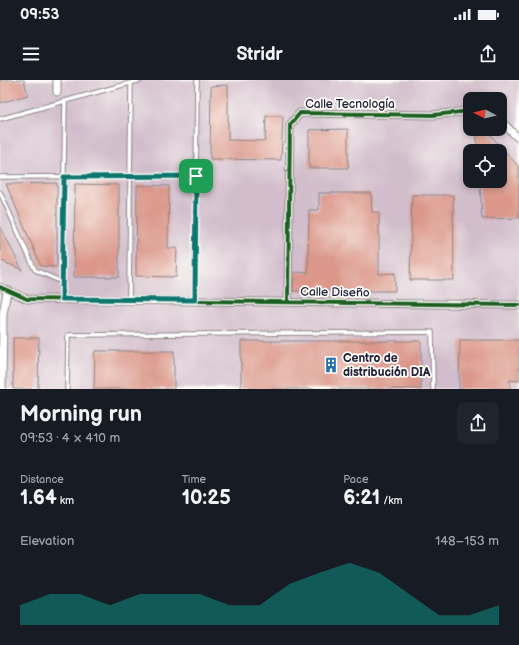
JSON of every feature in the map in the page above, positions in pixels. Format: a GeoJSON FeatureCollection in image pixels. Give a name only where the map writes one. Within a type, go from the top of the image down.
{"type":"FeatureCollection","features":[{"type":"Feature","properties":{"kind":"street"},"geometry":{"type":"LineString","coordinates":[[57,80],[57,92]]}},
{"type":"Feature","properties":{"kind":"street","name":"Calle Tecnología"},"geometry":{"type":"LineString","coordinates":[[288,301],[290,125],[300,113],[433,115],[463,112]]}},
{"type":"Feature","properties":{"kind":"street"},"geometry":{"type":"LineString","coordinates":[[507,127],[519,139]]}},
{"type":"Feature","properties":{"kind":"street","name":"Calle Diseño"},"geometry":{"type":"LineString","coordinates":[[0,287],[27,299],[129,299],[519,305]]}},
{"type":"Feature","properties":{"kind":"street"},"geometry":{"type":"LineString","coordinates":[[2,389],[2,314],[7,291]]}},
{"type":"Feature","properties":{"kind":"lane"},"geometry":{"type":"LineString","coordinates":[[0,119],[141,80]]}},
{"type":"Feature","properties":{"kind":"lane"},"geometry":{"type":"LineString","coordinates":[[195,300],[197,80]]}},
{"type":"Feature","properties":{"kind":"lane"},"geometry":{"type":"LineString","coordinates":[[129,299],[131,83]]}},
{"type":"Feature","properties":{"kind":"lane"},"geometry":{"type":"LineString","coordinates":[[62,299],[65,101]]}},
{"type":"Feature","properties":{"kind":"lane"},"geometry":{"type":"LineString","coordinates":[[0,177],[196,176]]}},
{"type":"Feature","properties":{"kind":"lane"},"geometry":{"type":"LineString","coordinates":[[0,192],[35,270],[62,282]]}},
{"type":"Feature","properties":{"kind":"lane"},"geometry":{"type":"LineString","coordinates":[[67,389],[68,334],[432,332],[433,389]]}},
{"type":"Feature","properties":{"kind":"shaded area"},"geometry":{"type":"Polygon","coordinates":[[[0,80],[519,80],[519,389],[0,389],[0,80]]]}},
{"type":"Feature","properties":{"kind":"building"},"geometry":{"type":"Polygon","coordinates":[[[0,80],[24,80],[28,95],[0,103],[0,80]]]}},
{"type":"Feature","properties":{"kind":"building"},"geometry":{"type":"Polygon","coordinates":[[[228,85],[228,140],[265,141],[266,116],[283,116],[281,160],[210,159],[211,86],[228,85]]]}},
{"type":"Feature","properties":{"kind":"building"},"geometry":{"type":"Polygon","coordinates":[[[348,129],[348,168],[309,168],[309,130],[348,129]]]}},
{"type":"Feature","properties":{"kind":"building"},"geometry":{"type":"Polygon","coordinates":[[[477,136],[491,136],[498,144],[477,144],[477,136]]]}},
{"type":"Feature","properties":{"kind":"building"},"geometry":{"type":"Polygon","coordinates":[[[507,154],[519,167],[519,218],[482,219],[480,188],[507,188],[507,154]]]}},
{"type":"Feature","properties":{"kind":"building"},"geometry":{"type":"Polygon","coordinates":[[[57,183],[57,267],[41,266],[6,184],[57,183]]]}},
{"type":"Feature","properties":{"kind":"building"},"geometry":{"type":"Polygon","coordinates":[[[75,184],[119,185],[119,277],[74,277],[75,184]]]}},
{"type":"Feature","properties":{"kind":"building"},"geometry":{"type":"Polygon","coordinates":[[[137,185],[169,186],[168,248],[177,248],[176,277],[136,276],[137,185]]]}},
{"type":"Feature","properties":{"kind":"building"},"geometry":{"type":"Polygon","coordinates":[[[319,193],[371,193],[372,212],[379,212],[379,274],[395,273],[395,291],[293,291],[294,272],[308,273],[309,210],[319,210],[319,193]]]}},
{"type":"Feature","properties":{"kind":"building"},"geometry":{"type":"Polygon","coordinates":[[[412,195],[453,195],[454,280],[410,280],[412,195]]]}},
{"type":"Feature","properties":{"kind":"building"},"geometry":{"type":"Polygon","coordinates":[[[0,226],[22,270],[0,260],[0,226]]]}},
{"type":"Feature","properties":{"kind":"building"},"geometry":{"type":"Polygon","coordinates":[[[13,338],[39,338],[38,389],[13,389],[13,338]]]}},
{"type":"Feature","properties":{"kind":"building"},"geometry":{"type":"Polygon","coordinates":[[[460,340],[519,340],[519,381],[510,380],[510,389],[459,389],[460,340]]]}},
{"type":"Feature","properties":{"kind":"building","name":"Centro de distribución DIA"},"geometry":{"type":"Polygon","coordinates":[[[241,341],[421,341],[421,389],[241,389],[241,341]]]}},
{"type":"Feature","properties":{"kind":"building"},"geometry":{"type":"Polygon","coordinates":[[[95,351],[174,351],[174,389],[94,389],[95,351]]]}},
{"type":"Feature","properties":{"kind":"cycle path"},"geometry":{"type":"LineString","coordinates":[[288,301],[290,125],[300,113],[433,115],[463,112]]}},
{"type":"Feature","properties":{"kind":"cycle path"},"geometry":{"type":"LineString","coordinates":[[0,287],[27,299],[519,305]]}},
{"type":"Feature","properties":{"kind":"place","name":"Centro de distribución DIA"},"geometry":{"type":"Point","coordinates":[331,365]}},
{"type":"Feature","properties":{"kind":"route"},"geometry":{"type":"LineString","coordinates":[[196,176],[195,300],[62,299],[64,177],[196,176]]}}]}
